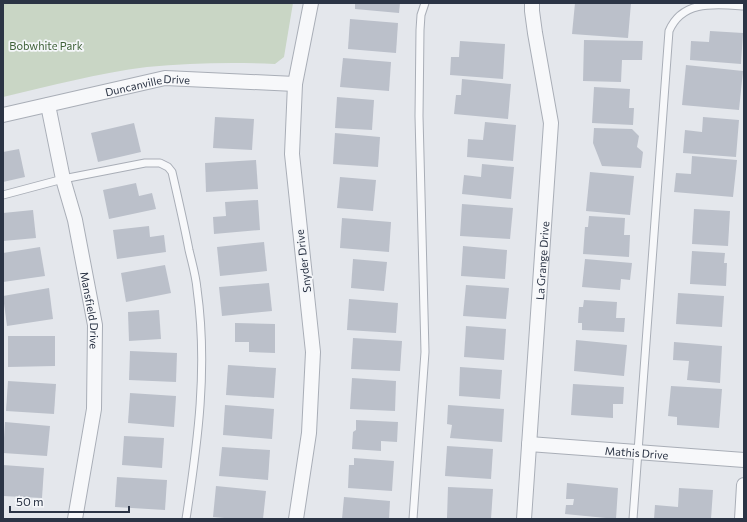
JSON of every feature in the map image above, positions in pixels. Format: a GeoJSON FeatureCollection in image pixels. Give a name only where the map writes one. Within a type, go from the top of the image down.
{"type":"FeatureCollection","features":[{"type":"Feature","properties":{"kind":"street","name":"Snyder Drive"},"geometry":{"type":"LineString","coordinates":[[296,519],[309,433],[313,352],[292,154],[294,84],[311,3]]}},
{"type":"Feature","properties":{"kind":"street","name":"La Grange Drive"},"geometry":{"type":"LineString","coordinates":[[524,519],[551,123],[535,33],[532,3]]}},
{"type":"Feature","properties":{"kind":"street","name":"Duncanville Drive"},"geometry":{"type":"LineString","coordinates":[[3,115],[165,78],[294,84]]}},
{"type":"Feature","properties":{"kind":"street","name":"Mansfield Drive"},"geometry":{"type":"LineString","coordinates":[[48,105],[63,179],[75,220],[95,325],[94,409],[75,519]]}},
{"type":"Feature","properties":{"kind":"street","name":"Mathis Drive"},"geometry":{"type":"LineString","coordinates":[[530,444],[744,460]]}},
{"type":"Feature","properties":{"kind":"street"},"geometry":{"type":"LineString","coordinates":[[742,519],[744,485]]}},
{"type":"Feature","properties":{"kind":"lane"},"geometry":{"type":"LineString","coordinates":[[413,519],[425,352],[419,116],[420,30],[425,3]]}},
{"type":"Feature","properties":{"kind":"lane"},"geometry":{"type":"LineString","coordinates":[[633,519],[669,31],[676,17],[682,10],[701,3],[744,6]]}},
{"type":"Feature","properties":{"kind":"lane"},"geometry":{"type":"LineString","coordinates":[[3,195],[63,179],[145,163],[160,163],[168,167],[172,172],[197,287],[201,326],[202,371],[197,450],[186,519]]}},
{"type":"Feature","properties":{"kind":"green space","name":"Bobwhite Park"},"geometry":{"type":"Polygon","coordinates":[[[3,3],[293,3],[284,57],[275,64],[211,63],[147,67],[92,76],[3,97],[3,3]]]}},
{"type":"Feature","properties":{"kind":"building"},"geometry":{"type":"Polygon","coordinates":[[[355,3],[400,3],[399,13],[355,9],[355,3]]]}},
{"type":"Feature","properties":{"kind":"building"},"geometry":{"type":"Polygon","coordinates":[[[575,3],[631,3],[628,38],[572,34],[575,3]]]}},
{"type":"Feature","properties":{"kind":"building"},"geometry":{"type":"Polygon","coordinates":[[[350,19],[398,23],[396,53],[348,49],[350,19]]]}},
{"type":"Feature","properties":{"kind":"building"},"geometry":{"type":"Polygon","coordinates":[[[710,31],[743,33],[741,64],[690,60],[691,41],[709,42],[710,31]]]}},
{"type":"Feature","properties":{"kind":"building"},"geometry":{"type":"Polygon","coordinates":[[[584,40],[643,41],[642,60],[622,60],[621,82],[583,81],[584,40]]]}},
{"type":"Feature","properties":{"kind":"building"},"geometry":{"type":"Polygon","coordinates":[[[460,41],[505,44],[503,79],[450,75],[451,57],[459,57],[460,41]]]}},
{"type":"Feature","properties":{"kind":"building"},"geometry":{"type":"Polygon","coordinates":[[[343,58],[391,62],[389,91],[340,87],[343,58]]]}},
{"type":"Feature","properties":{"kind":"building"},"geometry":{"type":"Polygon","coordinates":[[[686,65],[743,71],[739,110],[682,105],[686,65]]]}},
{"type":"Feature","properties":{"kind":"building"},"geometry":{"type":"Polygon","coordinates":[[[462,79],[511,84],[508,119],[454,114],[456,95],[461,95],[462,79]]]}},
{"type":"Feature","properties":{"kind":"building"},"geometry":{"type":"Polygon","coordinates":[[[594,87],[630,89],[629,108],[634,108],[633,125],[592,123],[594,87]]]}},
{"type":"Feature","properties":{"kind":"building"},"geometry":{"type":"Polygon","coordinates":[[[337,97],[374,100],[372,130],[335,128],[337,97]]]}},
{"type":"Feature","properties":{"kind":"building"},"geometry":{"type":"Polygon","coordinates":[[[215,117],[254,119],[252,150],[213,148],[215,117]]]}},
{"type":"Feature","properties":{"kind":"building"},"geometry":{"type":"Polygon","coordinates":[[[703,117],[739,120],[736,157],[683,153],[685,130],[702,132],[703,117]]]}},
{"type":"Feature","properties":{"kind":"building"},"geometry":{"type":"Polygon","coordinates":[[[485,122],[516,125],[513,161],[467,157],[468,139],[483,140],[485,122]]]}},
{"type":"Feature","properties":{"kind":"building"},"geometry":{"type":"Polygon","coordinates":[[[134,123],[141,152],[98,162],[91,133],[134,123]]]}},
{"type":"Feature","properties":{"kind":"building"},"geometry":{"type":"Polygon","coordinates":[[[594,128],[632,129],[639,136],[637,147],[643,152],[641,168],[602,166],[593,143],[594,128]]]}},
{"type":"Feature","properties":{"kind":"building"},"geometry":{"type":"Polygon","coordinates":[[[335,133],[380,137],[378,167],[333,164],[335,133]]]}},
{"type":"Feature","properties":{"kind":"building"},"geometry":{"type":"Polygon","coordinates":[[[19,149],[25,177],[3,182],[3,152],[19,149]]]}},
{"type":"Feature","properties":{"kind":"building"},"geometry":{"type":"Polygon","coordinates":[[[692,156],[737,160],[733,197],[674,192],[676,173],[691,174],[692,156]]]}},
{"type":"Feature","properties":{"kind":"building"},"geometry":{"type":"Polygon","coordinates":[[[256,160],[258,189],[206,192],[205,163],[256,160]]]}},
{"type":"Feature","properties":{"kind":"building"},"geometry":{"type":"Polygon","coordinates":[[[482,164],[514,167],[511,199],[462,194],[464,175],[481,177],[482,164]]]}},
{"type":"Feature","properties":{"kind":"building"},"geometry":{"type":"Polygon","coordinates":[[[590,172],[634,176],[630,215],[586,211],[590,172]]]}},
{"type":"Feature","properties":{"kind":"building"},"geometry":{"type":"Polygon","coordinates":[[[340,177],[376,180],[373,211],[337,208],[340,177]]]}},
{"type":"Feature","properties":{"kind":"building"},"geometry":{"type":"Polygon","coordinates":[[[136,183],[139,196],[152,193],[156,209],[109,219],[103,190],[136,183]]]}},
{"type":"Feature","properties":{"kind":"building"},"geometry":{"type":"Polygon","coordinates":[[[258,200],[260,230],[214,234],[213,217],[226,216],[225,202],[258,200]]]}},
{"type":"Feature","properties":{"kind":"building"},"geometry":{"type":"Polygon","coordinates":[[[462,204],[513,208],[510,239],[460,236],[462,204]]]}},
{"type":"Feature","properties":{"kind":"building"},"geometry":{"type":"Polygon","coordinates":[[[694,209],[730,211],[728,246],[692,244],[694,209]]]}},
{"type":"Feature","properties":{"kind":"building"},"geometry":{"type":"Polygon","coordinates":[[[33,210],[36,238],[3,241],[3,213],[33,210]]]}},
{"type":"Feature","properties":{"kind":"building"},"geometry":{"type":"Polygon","coordinates":[[[589,216],[625,218],[624,235],[630,235],[629,257],[583,254],[585,227],[588,227],[589,216]]]}},
{"type":"Feature","properties":{"kind":"building"},"geometry":{"type":"Polygon","coordinates":[[[342,218],[391,222],[389,252],[340,248],[342,218]]]}},
{"type":"Feature","properties":{"kind":"building"},"geometry":{"type":"Polygon","coordinates":[[[149,226],[150,237],[164,235],[166,252],[117,259],[113,230],[149,226]]]}},
{"type":"Feature","properties":{"kind":"building"},"geometry":{"type":"Polygon","coordinates":[[[264,242],[267,271],[220,276],[217,247],[264,242]]]}},
{"type":"Feature","properties":{"kind":"building"},"geometry":{"type":"Polygon","coordinates":[[[463,246],[507,250],[505,279],[461,276],[463,246]]]}},
{"type":"Feature","properties":{"kind":"building"},"geometry":{"type":"Polygon","coordinates":[[[40,247],[45,276],[3,282],[3,253],[40,247]]]}},
{"type":"Feature","properties":{"kind":"building"},"geometry":{"type":"Polygon","coordinates":[[[692,251],[725,253],[724,263],[727,263],[726,286],[690,284],[692,251]]]}},
{"type":"Feature","properties":{"kind":"building"},"geometry":{"type":"Polygon","coordinates":[[[353,259],[387,262],[384,291],[351,288],[353,259]]]}},
{"type":"Feature","properties":{"kind":"building"},"geometry":{"type":"Polygon","coordinates":[[[585,259],[632,263],[630,280],[621,279],[620,290],[582,287],[585,259]]]}},
{"type":"Feature","properties":{"kind":"building"},"geometry":{"type":"Polygon","coordinates":[[[165,265],[171,293],[126,302],[121,273],[165,265]]]}},
{"type":"Feature","properties":{"kind":"building"},"geometry":{"type":"Polygon","coordinates":[[[269,283],[272,311],[222,316],[219,287],[269,283]]]}},
{"type":"Feature","properties":{"kind":"building"},"geometry":{"type":"Polygon","coordinates":[[[466,285],[509,288],[506,319],[463,316],[466,285]]]}},
{"type":"Feature","properties":{"kind":"building"},"geometry":{"type":"Polygon","coordinates":[[[49,288],[53,319],[7,326],[3,296],[49,288]]]}},
{"type":"Feature","properties":{"kind":"building"},"geometry":{"type":"Polygon","coordinates":[[[678,293],[724,296],[722,327],[676,324],[678,293]]]}},
{"type":"Feature","properties":{"kind":"building"},"geometry":{"type":"Polygon","coordinates":[[[349,299],[398,303],[396,333],[347,330],[349,299]]]}},
{"type":"Feature","properties":{"kind":"building"},"geometry":{"type":"Polygon","coordinates":[[[584,300],[617,302],[616,318],[625,318],[624,332],[582,330],[582,323],[578,323],[579,307],[583,307],[584,300]]]}},
{"type":"Feature","properties":{"kind":"building"},"geometry":{"type":"Polygon","coordinates":[[[159,310],[161,339],[129,341],[128,312],[159,310]]]}},
{"type":"Feature","properties":{"kind":"building"},"geometry":{"type":"Polygon","coordinates":[[[235,323],[275,324],[275,353],[249,352],[249,342],[235,342],[235,323]]]}},
{"type":"Feature","properties":{"kind":"building"},"geometry":{"type":"Polygon","coordinates":[[[466,326],[506,329],[504,360],[464,357],[466,326]]]}},
{"type":"Feature","properties":{"kind":"building"},"geometry":{"type":"Polygon","coordinates":[[[8,336],[55,336],[55,366],[8,367],[8,336]]]}},
{"type":"Feature","properties":{"kind":"building"},"geometry":{"type":"Polygon","coordinates":[[[353,338],[402,341],[400,371],[351,369],[353,338]]]}},
{"type":"Feature","properties":{"kind":"building"},"geometry":{"type":"Polygon","coordinates":[[[576,340],[627,345],[624,376],[574,371],[576,340]]]}},
{"type":"Feature","properties":{"kind":"building"},"geometry":{"type":"Polygon","coordinates":[[[674,342],[722,346],[720,383],[687,380],[689,361],[673,360],[674,342]]]}},
{"type":"Feature","properties":{"kind":"building"},"geometry":{"type":"Polygon","coordinates":[[[130,351],[177,353],[176,382],[129,380],[130,351]]]}},
{"type":"Feature","properties":{"kind":"building"},"geometry":{"type":"Polygon","coordinates":[[[228,365],[276,368],[274,398],[226,395],[228,365]]]}},
{"type":"Feature","properties":{"kind":"building"},"geometry":{"type":"Polygon","coordinates":[[[460,367],[502,370],[500,399],[459,396],[460,367]]]}},
{"type":"Feature","properties":{"kind":"building"},"geometry":{"type":"Polygon","coordinates":[[[352,378],[396,381],[395,411],[350,409],[352,378]]]}},
{"type":"Feature","properties":{"kind":"building"},"geometry":{"type":"Polygon","coordinates":[[[8,381],[56,384],[54,414],[6,411],[8,381]]]}},
{"type":"Feature","properties":{"kind":"building"},"geometry":{"type":"Polygon","coordinates":[[[573,384],[624,387],[623,404],[613,404],[613,418],[571,415],[573,384]]]}},
{"type":"Feature","properties":{"kind":"building"},"geometry":{"type":"Polygon","coordinates":[[[671,386],[722,389],[719,428],[677,425],[677,417],[668,416],[671,386]]]}},
{"type":"Feature","properties":{"kind":"building"},"geometry":{"type":"Polygon","coordinates":[[[130,393],[176,396],[174,427],[128,423],[130,393]]]}},
{"type":"Feature","properties":{"kind":"building"},"geometry":{"type":"Polygon","coordinates":[[[225,405],[274,409],[272,439],[223,435],[225,405]]]}},
{"type":"Feature","properties":{"kind":"building"},"geometry":{"type":"Polygon","coordinates":[[[448,405],[504,409],[502,442],[450,438],[452,425],[447,424],[448,405]]]}},
{"type":"Feature","properties":{"kind":"building"},"geometry":{"type":"Polygon","coordinates":[[[356,420],[398,422],[397,442],[381,441],[381,451],[352,449],[353,432],[356,430],[356,420]]]}},
{"type":"Feature","properties":{"kind":"building"},"geometry":{"type":"Polygon","coordinates":[[[5,422],[50,426],[47,456],[3,453],[5,422]]]}},
{"type":"Feature","properties":{"kind":"building"},"geometry":{"type":"Polygon","coordinates":[[[124,436],[164,438],[162,468],[122,465],[124,436]]]}},
{"type":"Feature","properties":{"kind":"building"},"geometry":{"type":"Polygon","coordinates":[[[447,446],[493,449],[491,479],[445,476],[447,446]]]}},
{"type":"Feature","properties":{"kind":"building"},"geometry":{"type":"Polygon","coordinates":[[[222,447],[270,450],[268,480],[219,476],[222,447]]]}},
{"type":"Feature","properties":{"kind":"building"},"geometry":{"type":"Polygon","coordinates":[[[354,458],[394,461],[392,491],[348,488],[349,465],[354,465],[354,458]]]}},
{"type":"Feature","properties":{"kind":"building"},"geometry":{"type":"Polygon","coordinates":[[[3,465],[44,468],[42,498],[3,496],[3,465]]]}},
{"type":"Feature","properties":{"kind":"building"},"geometry":{"type":"Polygon","coordinates":[[[117,477],[167,480],[165,510],[115,507],[117,477]]]}},
{"type":"Feature","properties":{"kind":"building"},"geometry":{"type":"Polygon","coordinates":[[[567,483],[618,488],[616,519],[565,514],[566,505],[573,505],[574,499],[566,499],[567,483]]]}},
{"type":"Feature","properties":{"kind":"building"},"geometry":{"type":"Polygon","coordinates":[[[216,486],[266,491],[263,519],[213,517],[216,486]]]}},
{"type":"Feature","properties":{"kind":"building"},"geometry":{"type":"Polygon","coordinates":[[[448,487],[493,489],[491,519],[447,518],[448,487]]]}},
{"type":"Feature","properties":{"kind":"building"},"geometry":{"type":"Polygon","coordinates":[[[679,488],[713,490],[711,519],[654,519],[655,505],[678,507],[679,488]]]}},
{"type":"Feature","properties":{"kind":"building"},"geometry":{"type":"Polygon","coordinates":[[[344,497],[390,501],[389,519],[342,519],[344,497]]]}}]}
